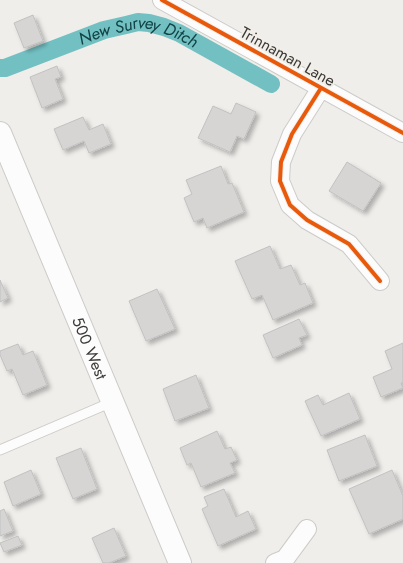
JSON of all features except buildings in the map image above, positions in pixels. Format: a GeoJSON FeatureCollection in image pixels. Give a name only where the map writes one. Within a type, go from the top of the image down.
{"type":"FeatureCollection","features":[{"type":"Feature","properties":{"kind":"main road","name":"500 West"},"geometry":{"type":"LineString","coordinates":[[0,133],[180,563]]}},
{"type":"Feature","properties":{"kind":"street","name":"Trinnaman Lane"},"geometry":{"type":"LineString","coordinates":[[162,0],[403,133]]}},
{"type":"Feature","properties":{"kind":"street"},"geometry":{"type":"LineString","coordinates":[[321,88],[292,134],[281,162],[280,181],[290,205],[307,220],[349,244],[380,281]]}},
{"type":"Feature","properties":{"kind":"street"},"geometry":{"type":"LineString","coordinates":[[275,563],[285,559],[307,529]]}},
{"type":"Feature","properties":{"kind":"lane"},"geometry":{"type":"LineString","coordinates":[[0,450],[112,402]]}},
{"type":"Feature","properties":{"kind":"waterway","name":"New Survey Ditch"},"geometry":{"type":"LineString","coordinates":[[0,68],[5,68],[104,30],[138,22],[164,27],[179,33],[271,84]]}},
{"type":"Feature","properties":{"kind":"cycle path"},"geometry":{"type":"LineString","coordinates":[[162,0],[403,133]]}},
{"type":"Feature","properties":{"kind":"cycle path"},"geometry":{"type":"LineString","coordinates":[[321,88],[292,134],[281,162],[280,181],[290,205],[307,220],[349,244],[380,281]]}}]}
